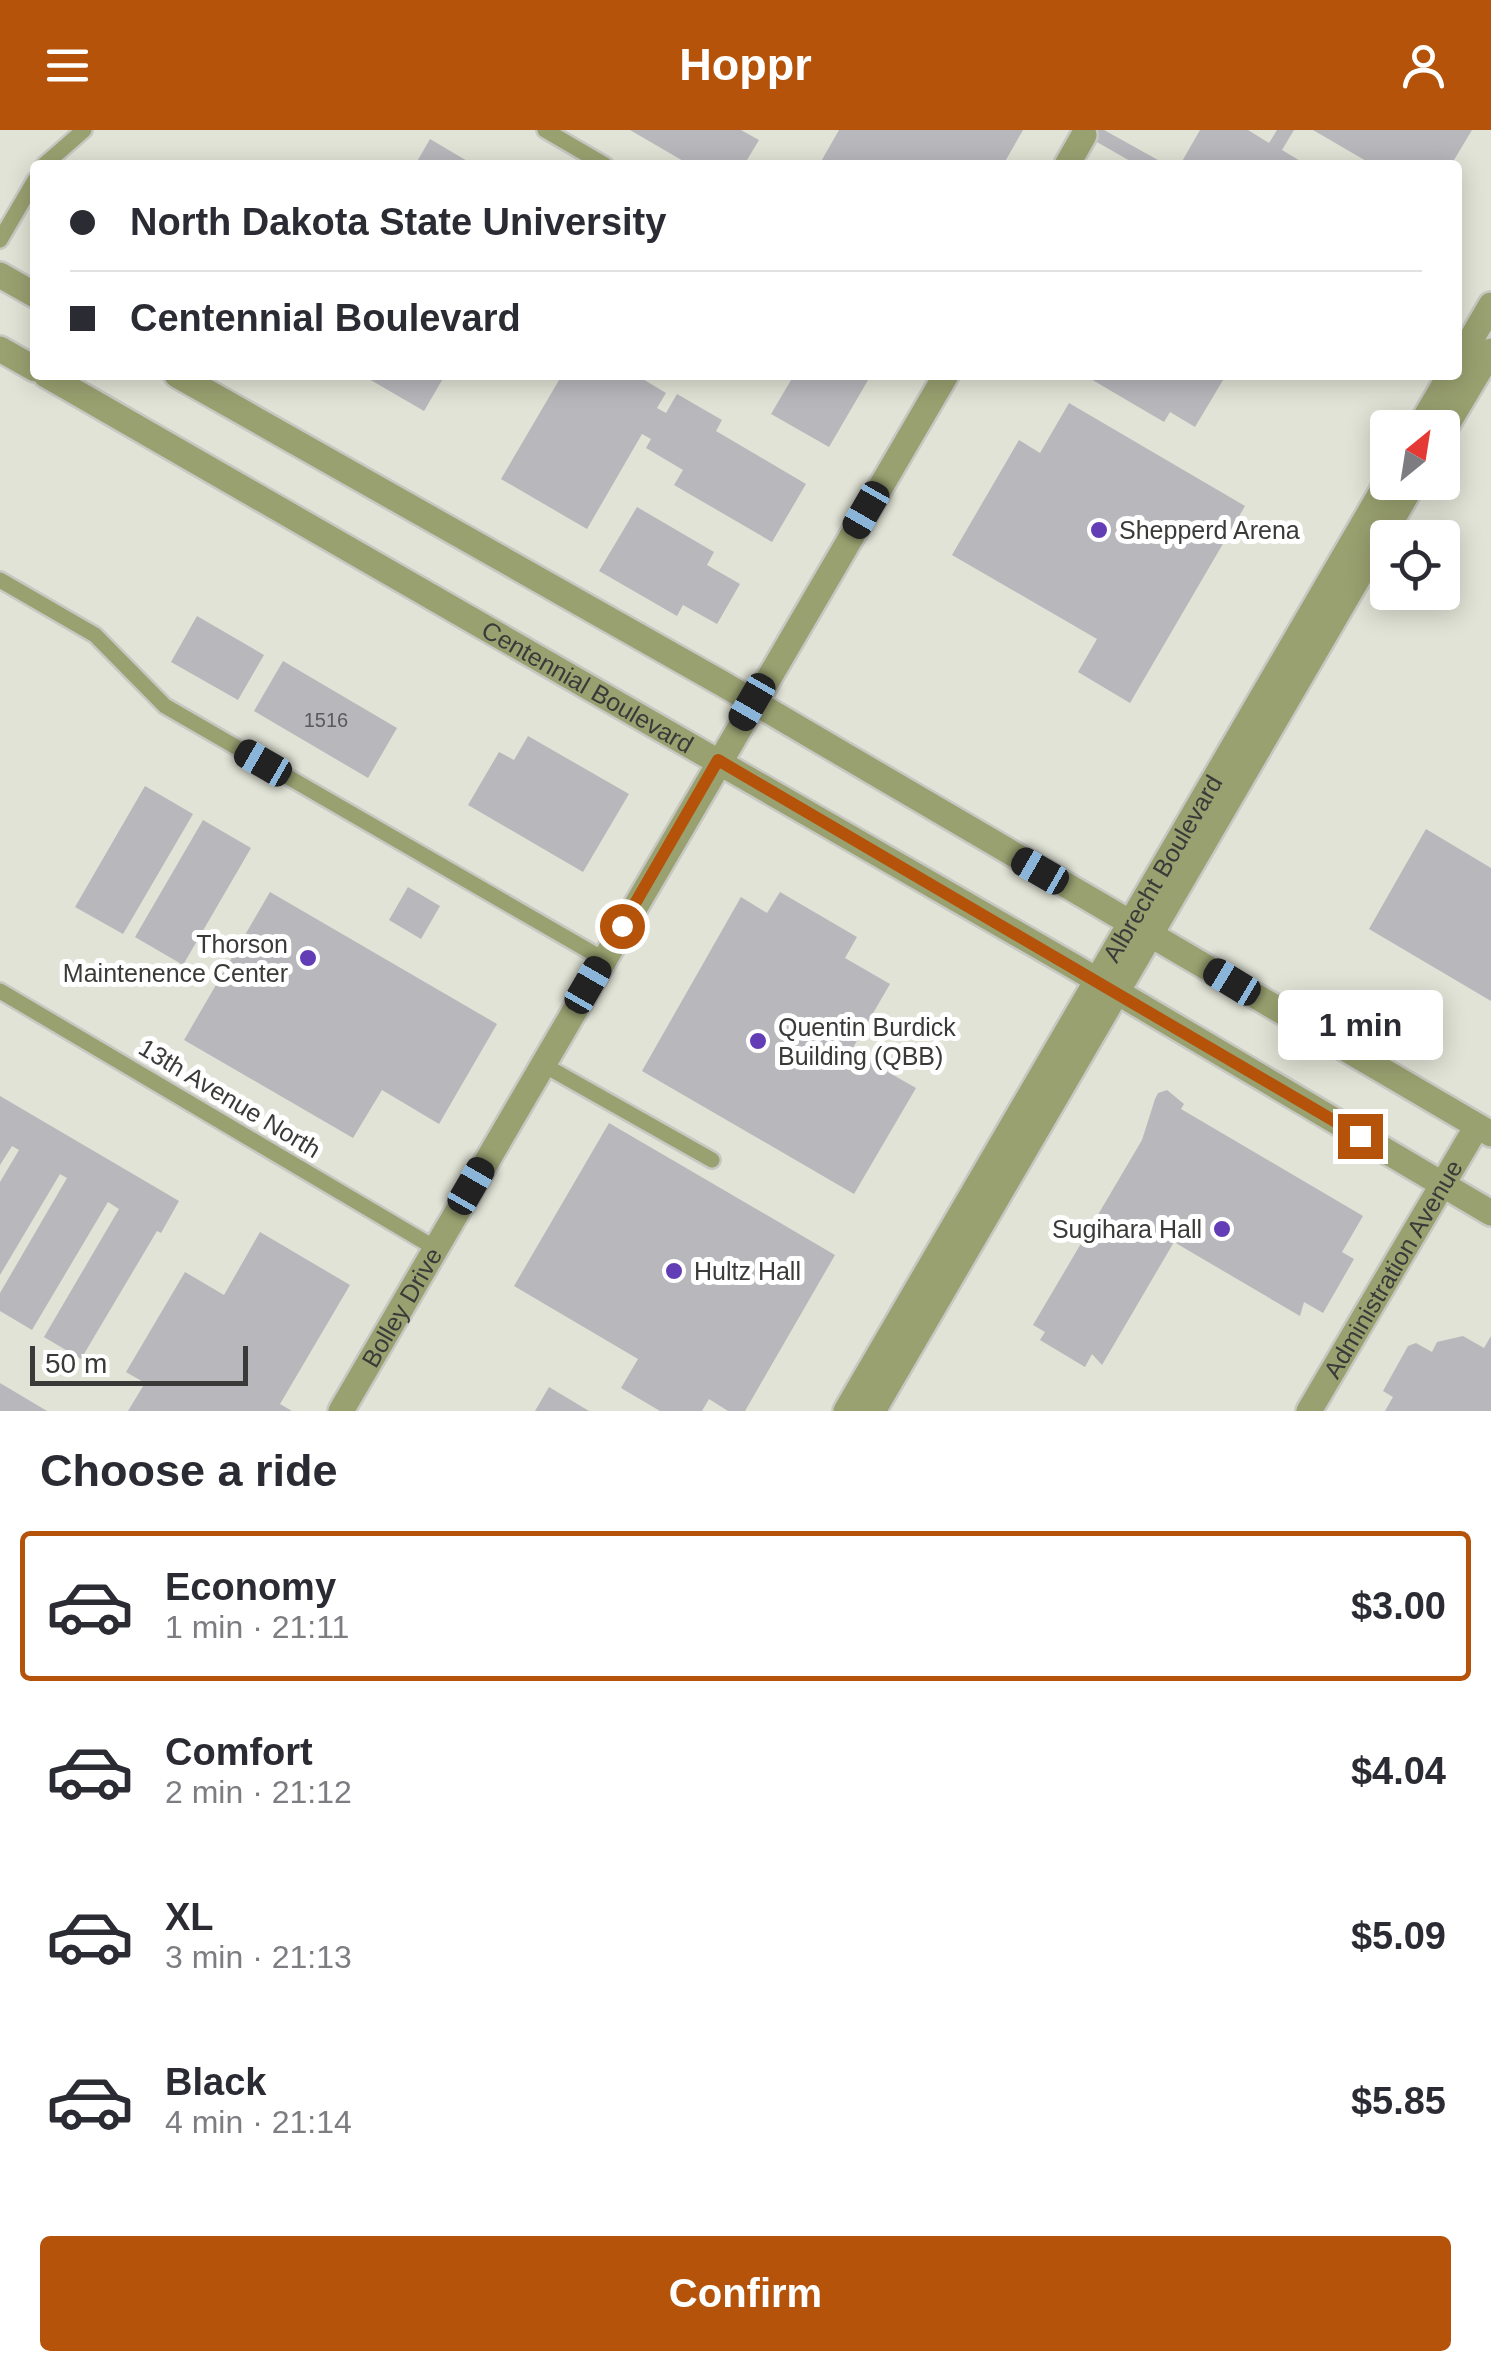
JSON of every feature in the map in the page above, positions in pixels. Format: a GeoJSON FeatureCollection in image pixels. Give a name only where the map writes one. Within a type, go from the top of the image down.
{"type":"FeatureCollection","features":[{"type":"Feature","properties":{"kind":"street"},"geometry":{"type":"LineString","coordinates":[[1070,160],[1084,135]]}},
{"type":"Feature","properties":{"kind":"street"},"geometry":{"type":"LineString","coordinates":[[0,275],[30,291]]}},
{"type":"Feature","properties":{"kind":"street"},"geometry":{"type":"LineString","coordinates":[[1452,410],[1472,365],[1491,305]]}},
{"type":"Feature","properties":{"kind":"street"},"geometry":{"type":"LineString","coordinates":[[0,348],[30,365]]}},
{"type":"Feature","properties":{"kind":"street","name":"Centennial Boulevard"},"geometry":{"type":"LineString","coordinates":[[55,380],[718,760],[1491,1213]]}},
{"type":"Feature","properties":{"kind":"street"},"geometry":{"type":"LineString","coordinates":[[187,380],[752,702],[1484,1130]]}},
{"type":"Feature","properties":{"kind":"street","name":"Bolley Drive"},"geometry":{"type":"LineString","coordinates":[[345,1410],[718,760],[943,380]]}},
{"type":"Feature","properties":{"kind":"street"},"geometry":{"type":"LineString","coordinates":[[1434,410],[1459,380]]}},
{"type":"Feature","properties":{"kind":"street","name":"Albrecht Boulevard"},"geometry":{"type":"LineString","coordinates":[[1141,929],[1378,500]]}},
{"type":"Feature","properties":{"kind":"street","name":"Albrecht Boulevard"},"geometry":{"type":"LineString","coordinates":[[846,1411],[1403,500]]}},
{"type":"Feature","properties":{"kind":"street","name":"Albrecht Boulevard"},"geometry":{"type":"LineString","coordinates":[[873,1411],[1107,987]]}},
{"type":"Feature","properties":{"kind":"street","name":"Administration Avenue"},"geometry":{"type":"LineString","coordinates":[[1308,1411],[1444,1186],[1484,1130]]}},
{"type":"Feature","properties":{"kind":"lane"},"geometry":{"type":"LineString","coordinates":[[50,160],[84,130]]}},
{"type":"Feature","properties":{"kind":"lane"},"geometry":{"type":"LineString","coordinates":[[545,130],[597,160]]}},
{"type":"Feature","properties":{"kind":"lane"},"geometry":{"type":"LineString","coordinates":[[0,240],[30,189]]}},
{"type":"Feature","properties":{"kind":"lane"},"geometry":{"type":"LineString","coordinates":[[0,580],[95,635],[166,706],[603,959]]}},
{"type":"Feature","properties":{"kind":"lane","name":"13th Avenue North"},"geometry":{"type":"LineString","coordinates":[[0,991],[435,1248]]}},
{"type":"Feature","properties":{"kind":"lane"},"geometry":{"type":"LineString","coordinates":[[542,1064],[712,1160]]}},
{"type":"Feature","properties":{"kind":"shaded area"},"geometry":{"type":"Polygon","coordinates":[[[0,130],[1491,130],[1491,1411],[0,1411],[0,130]]]}},
{"type":"Feature","properties":{"kind":"building"},"geometry":{"type":"Polygon","coordinates":[[[630,130],[741,130],[759,140],[747,160],[681,160],[630,130]]]}},
{"type":"Feature","properties":{"kind":"building"},"geometry":{"type":"Polygon","coordinates":[[[839,130],[1023,130],[1006,160],[822,160],[839,130]]]}},
{"type":"Feature","properties":{"kind":"building"},"geometry":{"type":"Polygon","coordinates":[[[1076,130],[1104,130],[1158,160],[1128,160],[1076,130]]]}},
{"type":"Feature","properties":{"kind":"building"},"geometry":{"type":"Polygon","coordinates":[[[1200,130],[1248,130],[1269,143],[1277,130],[1294,130],[1282,150],[1299,160],[1183,160],[1200,130]]]}},
{"type":"Feature","properties":{"kind":"building"},"geometry":{"type":"Polygon","coordinates":[[[1313,130],[1472,130],[1454,160],[1364,160],[1313,130]]]}},
{"type":"Feature","properties":{"kind":"building"},"geometry":{"type":"Polygon","coordinates":[[[430,139],[466,160],[418,160],[430,139]]]}},
{"type":"Feature","properties":{"kind":"building"},"geometry":{"type":"Polygon","coordinates":[[[371,380],[442,380],[424,411],[371,380]]]}},
{"type":"Feature","properties":{"kind":"building"},"geometry":{"type":"Polygon","coordinates":[[[559,380],[644,380],[666,393],[657,408],[666,413],[677,394],[722,420],[716,431],[806,484],[772,542],[674,485],[683,470],[646,448],[651,439],[642,434],[587,529],[501,479],[559,380]]]}},
{"type":"Feature","properties":{"kind":"building"},"geometry":{"type":"Polygon","coordinates":[[[791,380],[868,380],[829,447],[771,414],[791,380]]]}},
{"type":"Feature","properties":{"kind":"building"},"geometry":{"type":"Polygon","coordinates":[[[1093,380],[1223,380],[1195,427],[1170,412],[1164,422],[1093,380]]]}},
{"type":"Feature","properties":{"kind":"building","name":"Shepperd Arena"},"geometry":{"type":"Polygon","coordinates":[[[1069,403],[1245,506],[1130,703],[1078,672],[1097,639],[952,555],[1019,440],[1040,453],[1069,403]]]}},
{"type":"Feature","properties":{"kind":"building"},"geometry":{"type":"Polygon","coordinates":[[[637,507],[714,552],[707,565],[740,584],[717,624],[683,605],[677,616],[599,571],[637,507]]]}},
{"type":"Feature","properties":{"kind":"building"},"geometry":{"type":"Polygon","coordinates":[[[197,616],[264,655],[238,700],[171,662],[197,616]]]}},
{"type":"Feature","properties":{"kind":"building"},"geometry":{"type":"Polygon","coordinates":[[[283,661],[397,728],[368,778],[254,711],[283,661]]]}},
{"type":"Feature","properties":{"kind":"building"},"geometry":{"type":"Polygon","coordinates":[[[528,736],[629,794],[583,872],[468,805],[499,752],[514,760],[528,736]]]}},
{"type":"Feature","properties":{"kind":"building"},"geometry":{"type":"Polygon","coordinates":[[[145,786],[193,814],[123,934],[75,907],[145,786]]]}},
{"type":"Feature","properties":{"kind":"building"},"geometry":{"type":"Polygon","coordinates":[[[203,820],[251,848],[183,965],[135,937],[203,820]]]}},
{"type":"Feature","properties":{"kind":"building"},"geometry":{"type":"Polygon","coordinates":[[[1426,829],[1491,868],[1491,1001],[1369,929],[1426,829]]]}},
{"type":"Feature","properties":{"kind":"building"},"geometry":{"type":"Polygon","coordinates":[[[408,887],[440,906],[421,939],[389,920],[408,887]]]}},
{"type":"Feature","properties":{"kind":"building","name":"Thorson Maintenence Center"},"geometry":{"type":"Polygon","coordinates":[[[270,892],[497,1024],[439,1124],[382,1090],[353,1138],[184,1040],[270,892]]]}},
{"type":"Feature","properties":{"kind":"building","name":"Quentin Burdick Building (QBB)"},"geometry":{"type":"Polygon","coordinates":[[[780,892],[857,937],[845,958],[890,984],[851,1051],[916,1088],[854,1194],[642,1071],[741,897],[767,913],[780,892]]]}},
{"type":"Feature","properties":{"kind":"building","name":"Sugihara Hall"},"geometry":{"type":"Polygon","coordinates":[[[1167,1090],[1184,1104],[1181,1109],[1363,1216],[1342,1252],[1354,1259],[1323,1313],[1304,1302],[1300,1316],[1174,1242],[1102,1365],[1092,1354],[1085,1367],[1040,1340],[1045,1332],[1033,1325],[1142,1140],[1158,1093],[1167,1090]]]}},
{"type":"Feature","properties":{"kind":"building"},"geometry":{"type":"Polygon","coordinates":[[[0,1096],[179,1201],[81,1359],[44,1337],[119,1209],[108,1202],[32,1330],[0,1311],[0,1293],[67,1178],[60,1174],[0,1275],[0,1182],[19,1150],[12,1146],[0,1165],[0,1096]]]}},
{"type":"Feature","properties":{"kind":"building","name":"Hultz Hall"},"geometry":{"type":"Polygon","coordinates":[[[609,1123],[835,1255],[745,1411],[728,1411],[709,1399],[702,1411],[660,1411],[621,1388],[638,1359],[514,1286],[609,1123]]]}},
{"type":"Feature","properties":{"kind":"building"},"geometry":{"type":"Polygon","coordinates":[[[260,1232],[350,1285],[280,1404],[292,1411],[128,1411],[145,1383],[126,1372],[185,1272],[224,1295],[260,1232]]]}},
{"type":"Feature","properties":{"kind":"building"},"geometry":{"type":"Polygon","coordinates":[[[1463,1336],[1484,1348],[1491,1336],[1491,1411],[1385,1411],[1393,1397],[1383,1391],[1408,1346],[1416,1343],[1432,1352],[1437,1342],[1463,1336]]]}},
{"type":"Feature","properties":{"kind":"building"},"geometry":{"type":"Polygon","coordinates":[[[0,1383],[47,1411],[0,1411],[0,1383]]]}},
{"type":"Feature","properties":{"kind":"building"},"geometry":{"type":"Polygon","coordinates":[[[549,1387],[589,1411],[535,1411],[549,1387]]]}},
{"type":"Feature","properties":{"kind":"place","name":"Shepperd Arena"},"geometry":{"type":"Point","coordinates":[1099,530]}},
{"type":"Feature","properties":{"kind":"place","name":"Thorson Maintenence Center"},"geometry":{"type":"Point","coordinates":[308,958]}},
{"type":"Feature","properties":{"kind":"place","name":"Quentin Burdick Building (QBB)"},"geometry":{"type":"Point","coordinates":[758,1041]}},
{"type":"Feature","properties":{"kind":"place","name":"Sugihara Hall"},"geometry":{"type":"Point","coordinates":[1222,1229]}},
{"type":"Feature","properties":{"kind":"place","name":"Hultz Hall"},"geometry":{"type":"Point","coordinates":[674,1271]}},
{"type":"Feature","properties":{"kind":"route"},"geometry":{"type":"LineString","coordinates":[[622,926],[718,760],[1360,1136]]}}]}
